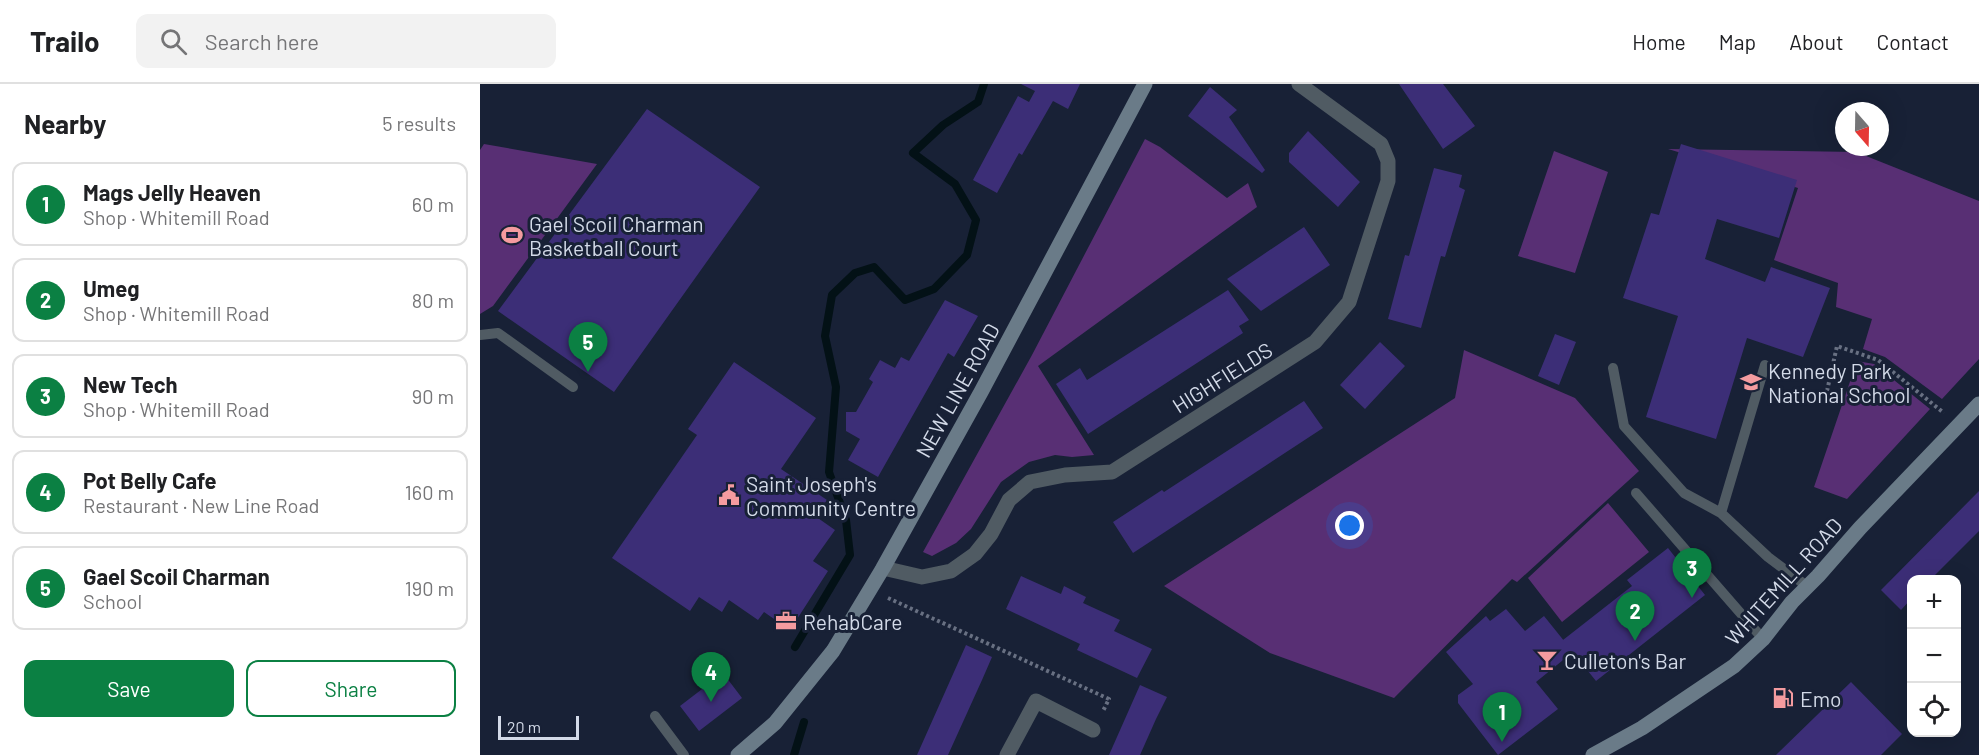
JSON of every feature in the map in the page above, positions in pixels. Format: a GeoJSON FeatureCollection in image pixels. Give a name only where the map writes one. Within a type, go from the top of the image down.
{"type":"FeatureCollection","features":[{"type":"Feature","properties":{"kind":"main road","name":"NEW LINE ROAD"},"geometry":{"type":"LineString","coordinates":[[738,755],[775,723],[833,651],[883,568],[981,392],[1145,84]]}},
{"type":"Feature","properties":{"kind":"main road","name":"WHITEMILL ROAD"},"geometry":{"type":"LineString","coordinates":[[1593,755],[1642,728],[1725,672],[1763,639],[1792,602],[1860,528],[1979,404]]}},
{"type":"Feature","properties":{"kind":"street","name":"HIGHFIELDS"},"geometry":{"type":"LineString","coordinates":[[883,568],[922,577],[951,571],[975,554],[991,534],[1010,500],[1030,482],[1065,475],[1112,472],[1304,350],[1322,334],[1349,302],[1388,181],[1388,161],[1381,144],[1299,84]]}},
{"type":"Feature","properties":{"kind":"street"},"geometry":{"type":"LineString","coordinates":[[1007,755],[1035,701],[1093,730]]}},
{"type":"Feature","properties":{"kind":"lane"},"geometry":{"type":"LineString","coordinates":[[480,334],[498,333],[573,387]]}},
{"type":"Feature","properties":{"kind":"lane"},"geometry":{"type":"LineString","coordinates":[[1721,513],[1765,365]]}},
{"type":"Feature","properties":{"kind":"lane"},"geometry":{"type":"LineString","coordinates":[[1613,368],[1624,426],[1684,493],[1721,513],[1768,556],[1808,586]]}},
{"type":"Feature","properties":{"kind":"lane"},"geometry":{"type":"LineString","coordinates":[[1636,493],[1763,639]]}},
{"type":"Feature","properties":{"kind":"lane"},"geometry":{"type":"LineString","coordinates":[[655,716],[684,755]]}},
{"type":"Feature","properties":{"kind":"path"},"geometry":{"type":"LineString","coordinates":[[1827,391],[1837,346],[1878,360],[1958,424]]}},
{"type":"Feature","properties":{"kind":"path"},"geometry":{"type":"LineString","coordinates":[[908,607],[985,642]]}},
{"type":"Feature","properties":{"kind":"shaded area"},"geometry":{"type":"Polygon","coordinates":[[[1145,139],[1160,147],[1227,198],[1248,183],[1257,207],[1038,366],[1094,455],[1072,457],[1055,455],[1029,462],[1001,482],[971,529],[956,543],[932,556],[923,552],[1032,355],[1145,139]]]}},
{"type":"Feature","properties":{"kind":"shaded area","name":"Gael Scoil Charman Basketball Court"},"geometry":{"type":"Polygon","coordinates":[[[484,144],[597,164],[493,306],[480,314],[480,150],[484,144]]]}},
{"type":"Feature","properties":{"kind":"shaded area"},"geometry":{"type":"Polygon","coordinates":[[[1668,149],[1835,152],[1835,156],[1866,156],[1979,201],[1979,359],[1942,399],[1885,357],[1863,349],[1872,319],[1836,307],[1838,283],[1774,260],[1798,188],[1668,149]]]}},
{"type":"Feature","properties":{"kind":"shaded area"},"geometry":{"type":"Polygon","coordinates":[[[1554,151],[1608,172],[1575,273],[1518,256],[1554,151]]]}},
{"type":"Feature","properties":{"kind":"shaded area"},"geometry":{"type":"Polygon","coordinates":[[[1464,350],[1575,398],[1639,471],[1517,582],[1512,579],[1394,698],[1270,653],[1164,586],[1455,398],[1464,350]]]}},
{"type":"Feature","properties":{"kind":"shaded area"},"geometry":{"type":"Polygon","coordinates":[[[1857,361],[1874,364],[1930,409],[1847,499],[1814,487],[1857,361]]]}},
{"type":"Feature","properties":{"kind":"shaded area"},"geometry":{"type":"Polygon","coordinates":[[[1608,503],[1649,552],[1562,622],[1528,578],[1608,503]]]}},
{"type":"Feature","properties":{"kind":"building"},"geometry":{"type":"Polygon","coordinates":[[[1021,84],[1080,84],[1068,109],[1053,101],[1022,155],[1019,153],[997,193],[973,180],[1018,96],[1029,102],[1035,91],[1021,84]]]}},
{"type":"Feature","properties":{"kind":"building"},"geometry":{"type":"Polygon","coordinates":[[[1399,84],[1443,84],[1475,126],[1443,149],[1399,84]]]}},
{"type":"Feature","properties":{"kind":"building"},"geometry":{"type":"Polygon","coordinates":[[[1210,87],[1237,110],[1229,117],[1265,170],[1262,173],[1188,116],[1210,87]]]}},
{"type":"Feature","properties":{"kind":"building"},"geometry":{"type":"Polygon","coordinates":[[[647,109],[760,187],[614,392],[498,311],[647,109]]]}},
{"type":"Feature","properties":{"kind":"building"},"geometry":{"type":"Polygon","coordinates":[[[1308,131],[1360,182],[1338,207],[1289,162],[1289,153],[1308,131]]]}},
{"type":"Feature","properties":{"kind":"building"},"geometry":{"type":"Polygon","coordinates":[[[1681,144],[1797,180],[1779,238],[1717,219],[1705,259],[1765,282],[1771,267],[1830,288],[1803,357],[1747,338],[1716,439],[1646,417],[1678,316],[1623,298],[1651,213],[1659,215],[1681,144]]]}},
{"type":"Feature","properties":{"kind":"building"},"geometry":{"type":"Polygon","coordinates":[[[1434,168],[1462,175],[1459,187],[1465,190],[1445,257],[1441,256],[1421,328],[1388,319],[1405,255],[1409,256],[1434,168]]]}},
{"type":"Feature","properties":{"kind":"building"},"geometry":{"type":"Polygon","coordinates":[[[1304,227],[1330,265],[1261,311],[1227,279],[1304,227]]]}},
{"type":"Feature","properties":{"kind":"building"},"geometry":{"type":"Polygon","coordinates":[[[1228,290],[1249,320],[1239,326],[1243,333],[1088,434],[1056,384],[1080,368],[1087,380],[1228,290]]]}},
{"type":"Feature","properties":{"kind":"building"},"geometry":{"type":"Polygon","coordinates":[[[945,300],[978,316],[954,357],[948,353],[878,477],[848,460],[860,439],[846,431],[846,412],[856,412],[873,382],[869,379],[880,360],[895,368],[901,357],[909,361],[945,300]]]}},
{"type":"Feature","properties":{"kind":"building"},"geometry":{"type":"Polygon","coordinates":[[[1555,334],[1576,342],[1559,385],[1538,376],[1555,334]]]}},
{"type":"Feature","properties":{"kind":"building"},"geometry":{"type":"Polygon","coordinates":[[[1380,342],[1405,366],[1365,409],[1340,385],[1380,342]]]}},
{"type":"Feature","properties":{"kind":"building","name":"Saint Joseph's Community Centre"},"geometry":{"type":"Polygon","coordinates":[[[734,362],[816,418],[781,469],[827,500],[815,516],[835,530],[813,561],[828,571],[790,630],[764,612],[758,620],[729,600],[722,612],[699,597],[690,611],[612,558],[697,435],[688,429],[734,362]]]}},
{"type":"Feature","properties":{"kind":"building"},"geometry":{"type":"Polygon","coordinates":[[[1304,401],[1323,428],[1133,553],[1113,522],[1162,490],[1164,492],[1304,401]]]}},
{"type":"Feature","properties":{"kind":"building"},"geometry":{"type":"Polygon","coordinates":[[[1979,491],[1979,531],[1935,575],[1907,575],[1907,603],[1901,610],[1881,590],[1979,491]]]}},
{"type":"Feature","properties":{"kind":"building"},"geometry":{"type":"Polygon","coordinates":[[[1668,548],[1705,595],[1596,681],[1563,640],[1632,586],[1627,580],[1668,548]]]}},
{"type":"Feature","properties":{"kind":"building"},"geometry":{"type":"Polygon","coordinates":[[[1021,576],[1061,594],[1064,586],[1086,597],[1083,603],[1120,620],[1114,631],[1152,649],[1137,678],[1077,650],[1080,644],[1006,609],[1021,576]]]}},
{"type":"Feature","properties":{"kind":"building"},"geometry":{"type":"Polygon","coordinates":[[[1506,609],[1525,631],[1544,616],[1573,652],[1536,682],[1558,709],[1498,755],[1458,703],[1458,695],[1473,684],[1446,652],[1486,616],[1490,621],[1506,609]]]}},
{"type":"Feature","properties":{"kind":"building"},"geometry":{"type":"Polygon","coordinates":[[[966,645],[992,657],[982,680],[948,755],[917,755],[966,645]]]}},
{"type":"Feature","properties":{"kind":"building"},"geometry":{"type":"Polygon","coordinates":[[[723,673],[742,698],[699,731],[680,706],[723,673]]]}},
{"type":"Feature","properties":{"kind":"building"},"geometry":{"type":"Polygon","coordinates":[[[1851,682],[1902,734],[1881,755],[1776,755],[1851,682]]]}},
{"type":"Feature","properties":{"kind":"building"},"geometry":{"type":"Polygon","coordinates":[[[1140,685],[1167,697],[1140,755],[1109,755],[1140,685]]]}},
{"type":"Feature","properties":{"kind":"waterway"},"geometry":{"type":"LineString","coordinates":[[795,647],[850,555],[846,520],[829,472],[836,387],[825,336],[832,295],[855,273],[874,267],[905,300],[934,289],[967,255],[976,220],[955,184],[913,153],[943,125],[978,102],[984,84]]}},
{"type":"Feature","properties":{"kind":"waterway"},"geometry":{"type":"LineString","coordinates":[[794,755],[804,722]]}},
{"type":"Feature","properties":{"kind":"place","name":"Gael Scoil Charman Basketball Court"},"geometry":{"type":"Point","coordinates":[512,235]}},
{"type":"Feature","properties":{"kind":"place","name":"Gael Scoil Charman"},"geometry":{"type":"Point","coordinates":[588,372]}},
{"type":"Feature","properties":{"kind":"place","name":"Kennedy Park National School"},"geometry":{"type":"Point","coordinates":[1751,382]}},
{"type":"Feature","properties":{"kind":"place","name":"Saint Joseph's Community Centre"},"geometry":{"type":"Point","coordinates":[729,495]}},
{"type":"Feature","properties":{"kind":"place","name":"New Tech"},"geometry":{"type":"Point","coordinates":[1692,598]}},
{"type":"Feature","properties":{"kind":"place","name":"RehabCare"},"geometry":{"type":"Point","coordinates":[786,621]}},
{"type":"Feature","properties":{"kind":"place","name":"Umeg"},"geometry":{"type":"Point","coordinates":[1635,641]}},
{"type":"Feature","properties":{"kind":"place","name":"Culleton's Bar"},"geometry":{"type":"Point","coordinates":[1547,660]}},
{"type":"Feature","properties":{"kind":"place","name":"Emo"},"geometry":{"type":"Point","coordinates":[1783,698]}},
{"type":"Feature","properties":{"kind":"place","name":"Pot Belly Cafe"},"geometry":{"type":"Point","coordinates":[711,702]}},
{"type":"Feature","properties":{"kind":"place","name":"Mags Jelly Heaven"},"geometry":{"type":"Point","coordinates":[1502,742]}}]}
